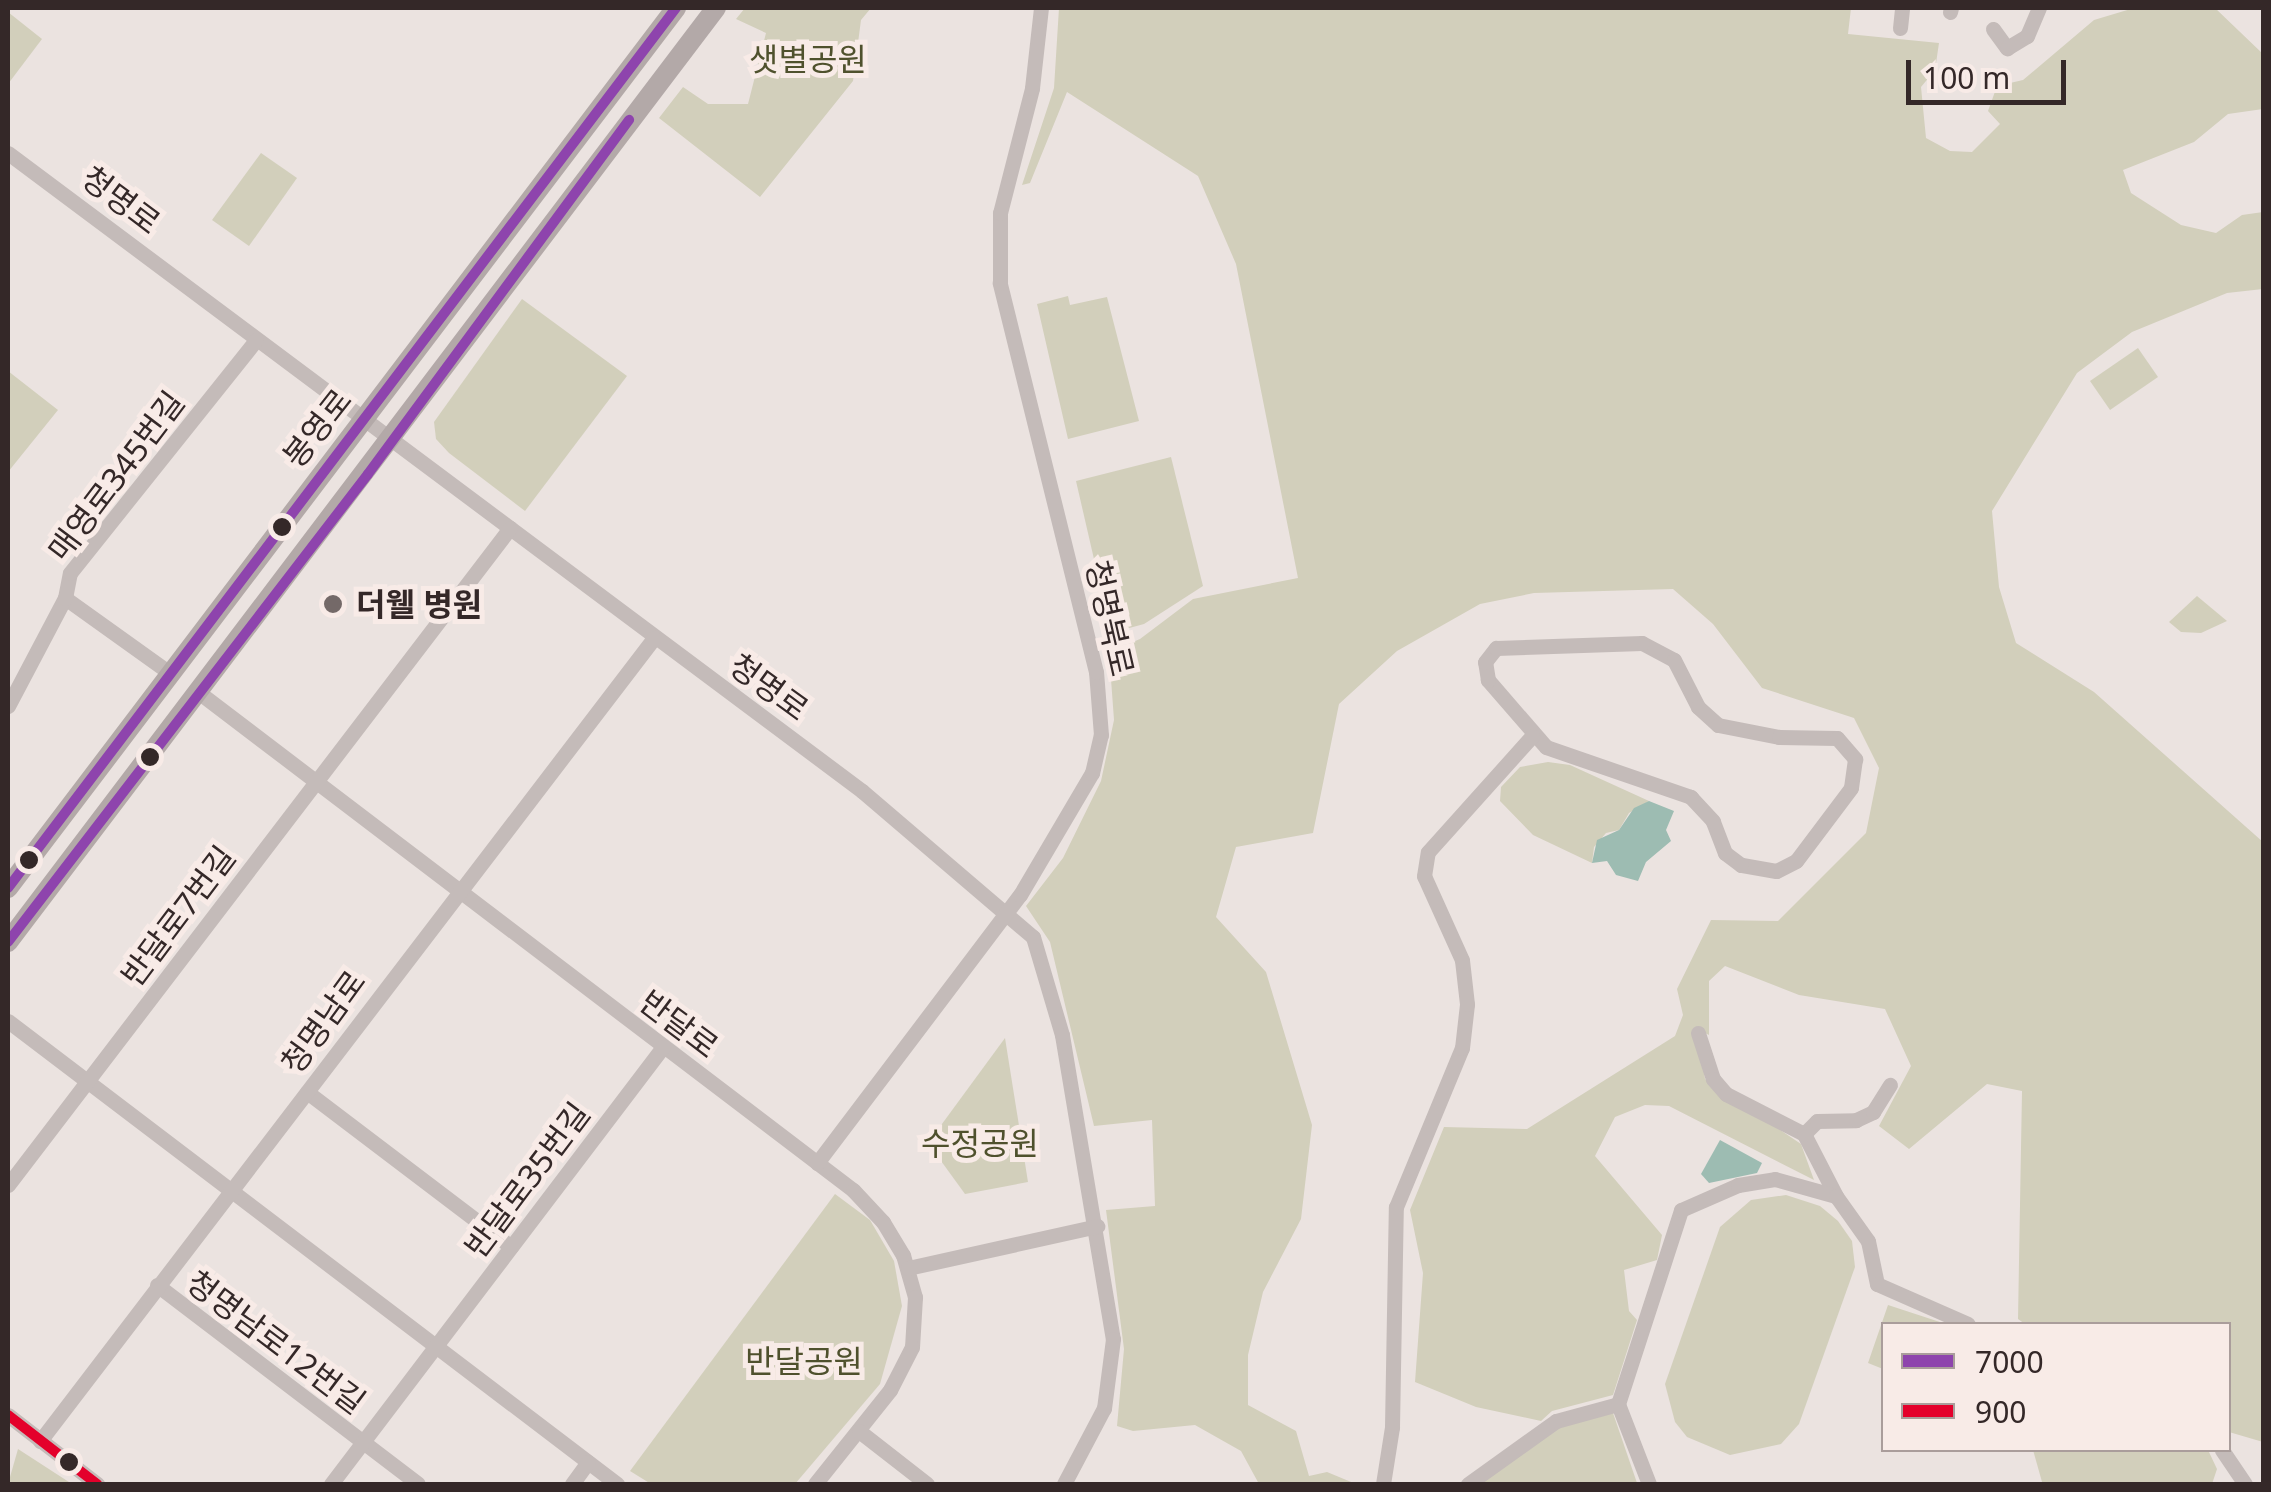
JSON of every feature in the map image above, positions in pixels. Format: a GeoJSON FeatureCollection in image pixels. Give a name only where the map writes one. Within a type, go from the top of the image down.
{"type":"FeatureCollection","features":[{"type":"Feature","properties":{"kind":"main road","name":"봉영로"},"geometry":{"type":"LineString","coordinates":[[8,888],[167,672],[676,8]]}},
{"type":"Feature","properties":{"kind":"main road","name":"봉영로"},"geometry":{"type":"LineString","coordinates":[[8,942],[716,8]]}},
{"type":"Feature","properties":{"kind":"street","name":"청명북로"},"geometry":{"type":"LineString","coordinates":[[817,1163],[1009,910],[1062,830],[1092,773],[1100,736],[1096,672],[1000,283],[1000,212],[1032,88],[1041,8]]}},
{"type":"Feature","properties":{"kind":"street"},"geometry":{"type":"LineString","coordinates":[[1900,28],[1902,8]]}},
{"type":"Feature","properties":{"kind":"street"},"geometry":{"type":"LineString","coordinates":[[1993,29],[2007,48],[2027,36],[2039,8]]}},
{"type":"Feature","properties":{"kind":"street","name":"청명로"},"geometry":{"type":"LineString","coordinates":[[8,152],[862,790],[1009,910],[1032,937],[1048,973],[1097,1226],[1114,1340],[1104,1408],[1064,1484]]}},
{"type":"Feature","properties":{"kind":"street","name":"매영로345번길"},"geometry":{"type":"LineString","coordinates":[[8,706],[65,598],[70,573],[256,340]]}},
{"type":"Feature","properties":{"kind":"street","name":"반달로7번길"},"geometry":{"type":"LineString","coordinates":[[8,1185],[510,528]]}},
{"type":"Feature","properties":{"kind":"street"},"geometry":{"type":"LineString","coordinates":[[65,598],[167,672]]}},
{"type":"Feature","properties":{"kind":"street","name":"청명남로"},"geometry":{"type":"LineString","coordinates":[[40,1441],[654,638]]}},
{"type":"Feature","properties":{"kind":"street"},"geometry":{"type":"LineString","coordinates":[[1642,643],[1674,660],[1698,707],[1718,725],[1779,738],[1837,738],[1855,759],[1851,788],[1796,861],[1760,870],[1726,853],[1713,821],[1690,797],[1617,776],[1532,736],[1488,680],[1484,662],[1496,648],[1642,643]]}},
{"type":"Feature","properties":{"kind":"street","name":"반달로"},"geometry":{"type":"LineString","coordinates":[[198,691],[817,1163],[883,1222],[908,1268],[915,1297],[912,1347],[858,1431],[815,1484]]}},
{"type":"Feature","properties":{"kind":"street"},"geometry":{"type":"LineString","coordinates":[[1382,1484],[1392,1427],[1396,1206],[1462,1048],[1468,1004],[1462,960],[1424,876],[1428,852],[1532,736]]}},
{"type":"Feature","properties":{"kind":"street"},"geometry":{"type":"LineString","coordinates":[[8,1020],[85,1083],[617,1484]]}},
{"type":"Feature","properties":{"kind":"street"},"geometry":{"type":"LineString","coordinates":[[1698,1033],[1713,1079],[1726,1094],[1804,1134],[1836,1196],[1868,1241],[1876,1284],[1963,1322]]}},
{"type":"Feature","properties":{"kind":"street","name":"반달로35번길"},"geometry":{"type":"LineString","coordinates":[[331,1484],[664,1047]]}},
{"type":"Feature","properties":{"kind":"street"},"geometry":{"type":"LineString","coordinates":[[1804,1134],[1817,1121],[1856,1120],[1873,1112],[1890,1085]]}},
{"type":"Feature","properties":{"kind":"street"},"geometry":{"type":"LineString","coordinates":[[307,1092],[511,1247]]}},
{"type":"Feature","properties":{"kind":"street"},"geometry":{"type":"LineString","coordinates":[[1649,1484],[1618,1404],[1681,1210],[1738,1185],[1775,1179],[1836,1196]]}},
{"type":"Feature","properties":{"kind":"street"},"geometry":{"type":"LineString","coordinates":[[908,1268],[1097,1226]]}},
{"type":"Feature","properties":{"kind":"street","name":"청명남로12번길"},"geometry":{"type":"LineString","coordinates":[[157,1285],[418,1484]]}},
{"type":"Feature","properties":{"kind":"street"},"geometry":{"type":"LineString","coordinates":[[1468,1484],[1556,1421],[1618,1404]]}},
{"type":"Feature","properties":{"kind":"street"},"geometry":{"type":"LineString","coordinates":[[8,1416],[97,1484]]}},
{"type":"Feature","properties":{"kind":"street"},"geometry":{"type":"LineString","coordinates":[[858,1431],[926,1484]]}},
{"type":"Feature","properties":{"kind":"street"},"geometry":{"type":"LineString","coordinates":[[2223,1452],[2245,1484]]}},
{"type":"Feature","properties":{"kind":"street"},"geometry":{"type":"LineString","coordinates":[[572,1484],[588,1462]]}},
{"type":"Feature","properties":{"kind":"green space","name":"샛별공원"},"geometry":{"type":"Polygon","coordinates":[[[745,8],[871,8],[861,20],[853,81],[760,197],[659,118],[683,87],[708,104],[748,104],[766,33],[736,19],[745,8]]]}},
{"type":"Feature","properties":{"kind":"green space"},"geometry":{"type":"Polygon","coordinates":[[[1059,8],[1851,8],[1848,34],[1939,43],[1935,70],[1921,87],[1926,138],[1950,151],[1972,152],[2000,124],[1988,111],[1997,86],[2023,80],[2094,20],[2134,8],[2215,8],[2263,54],[2263,109],[2228,114],[2194,142],[2123,170],[2131,193],[2181,225],[2216,233],[2242,215],[2263,212],[2263,289],[2227,293],[2132,332],[2077,373],[1992,511],[1999,587],[2016,643],[2094,692],[2263,842],[2263,1442],[2231,1433],[2231,1322],[2018,1319],[2022,1091],[1987,1084],[1909,1149],[1879,1126],[1911,1066],[1885,1009],[1799,995],[1725,966],[1709,981],[1709,1035],[1697,1029],[1705,1079],[1801,1144],[1814,1180],[1669,1106],[1645,1105],[1615,1117],[1595,1156],[1662,1235],[1657,1260],[1624,1270],[1629,1311],[1637,1320],[1613,1395],[1552,1411],[1541,1421],[1476,1407],[1415,1382],[1423,1273],[1410,1210],[1444,1127],[1527,1129],[1675,1036],[1683,1015],[1677,989],[1711,920],[1778,921],[1866,833],[1879,768],[1854,718],[1762,688],[1713,624],[1673,589],[1534,593],[1480,604],[1397,651],[1339,704],[1313,833],[1236,847],[1216,917],[1266,972],[1312,1125],[1301,1219],[1263,1292],[1248,1355],[1248,1405],[1296,1431],[1309,1476],[1327,1472],[1356,1484],[1259,1484],[1241,1451],[1195,1425],[1133,1431],[1117,1426],[1124,1349],[1106,1210],[1155,1206],[1152,1120],[1094,1126],[1050,942],[1026,906],[1063,858],[1101,781],[1114,720],[1109,652],[1140,639],[1193,599],[1298,578],[1236,264],[1198,176],[1067,92],[1030,183],[1022,185],[1054,88],[1059,8]]]}},
{"type":"Feature","properties":{"kind":"green space"},"geometry":{"type":"Polygon","coordinates":[[[8,12],[42,39],[8,84],[8,12]]]}},
{"type":"Feature","properties":{"kind":"green space"},"geometry":{"type":"Polygon","coordinates":[[[261,153],[297,178],[249,246],[212,220],[261,153]]]}},
{"type":"Feature","properties":{"kind":"green space"},"geometry":{"type":"Polygon","coordinates":[[[1068,296],[1070,305],[1107,297],[1139,421],[1068,439],[1037,304],[1068,296]]]}},
{"type":"Feature","properties":{"kind":"green space"},"geometry":{"type":"Polygon","coordinates":[[[522,299],[627,376],[525,511],[449,453],[436,439],[434,422],[522,299]]]}},
{"type":"Feature","properties":{"kind":"green space"},"geometry":{"type":"Polygon","coordinates":[[[2138,348],[2158,377],[2110,410],[2090,381],[2138,348]]]}},
{"type":"Feature","properties":{"kind":"green space"},"geometry":{"type":"Polygon","coordinates":[[[8,371],[58,410],[8,472],[8,371]]]}},
{"type":"Feature","properties":{"kind":"green space"},"geometry":{"type":"Polygon","coordinates":[[[1171,457],[1203,586],[1144,624],[1111,633],[1076,481],[1171,457]]]}},
{"type":"Feature","properties":{"kind":"green space"},"geometry":{"type":"Polygon","coordinates":[[[2197,596],[2227,621],[2201,633],[2181,632],[2169,622],[2197,596]]]}},
{"type":"Feature","properties":{"kind":"green space"},"geometry":{"type":"Polygon","coordinates":[[[1548,762],[1570,765],[1649,801],[1629,813],[1619,830],[1606,833],[1594,847],[1592,863],[1533,835],[1500,801],[1501,787],[1520,767],[1548,762]]]}},
{"type":"Feature","properties":{"kind":"green space","name":"수정공원"},"geometry":{"type":"Polygon","coordinates":[[[1005,1038],[1028,1182],[965,1194],[928,1143],[1005,1038]]]}},
{"type":"Feature","properties":{"kind":"green space","name":"반달공원"},"geometry":{"type":"Polygon","coordinates":[[[835,1194],[870,1220],[894,1261],[902,1306],[880,1384],[795,1484],[651,1484],[630,1471],[835,1194]]]}},
{"type":"Feature","properties":{"kind":"green space"},"geometry":{"type":"Polygon","coordinates":[[[1786,1195],[1820,1206],[1838,1221],[1852,1241],[1855,1267],[1799,1424],[1781,1444],[1730,1455],[1687,1437],[1675,1422],[1665,1384],[1720,1227],[1751,1200],[1786,1195]]]}},
{"type":"Feature","properties":{"kind":"green space"},"geometry":{"type":"Polygon","coordinates":[[[1888,1305],[1940,1322],[1882,1322],[1888,1305]]]}},
{"type":"Feature","properties":{"kind":"green space"},"geometry":{"type":"Polygon","coordinates":[[[1881,1325],[1881,1368],[1868,1363],[1881,1325]]]}},
{"type":"Feature","properties":{"kind":"green space"},"geometry":{"type":"Polygon","coordinates":[[[1613,1413],[1637,1483],[1477,1484],[1560,1427],[1613,1413]]]}},
{"type":"Feature","properties":{"kind":"green space"},"geometry":{"type":"Polygon","coordinates":[[[18,1449],[72,1484],[8,1484],[18,1449]]]}},
{"type":"Feature","properties":{"kind":"green space"},"geometry":{"type":"Polygon","coordinates":[[[2034,1452],[2209,1452],[2217,1469],[2212,1484],[2042,1482],[2034,1452]]]}},
{"type":"Feature","properties":{"kind":"shaded area"},"geometry":{"type":"Polygon","coordinates":[[[1649,801],[1674,811],[1666,830],[1671,841],[1646,862],[1638,881],[1616,875],[1607,861],[1592,863],[1597,840],[1619,830],[1634,808],[1649,801]]]}},
{"type":"Feature","properties":{"kind":"shaded area"},"geometry":{"type":"Polygon","coordinates":[[[1720,1140],[1762,1163],[1757,1173],[1709,1183],[1701,1174],[1720,1140]]]}},
{"type":"Feature","properties":{"kind":"transit line","name":"7000"},"geometry":{"type":"LineString","coordinates":[[8,888],[676,8]]}},
{"type":"Feature","properties":{"kind":"transit line","name":"7000"},"geometry":{"type":"LineString","coordinates":[[8,942],[368,474],[629,120]]}},
{"type":"Feature","properties":{"kind":"transit line","name":"900"},"geometry":{"type":"LineString","coordinates":[[8,1415],[97,1484]]}},
{"type":"Feature","properties":{"kind":"place","name":"더웰 병원"},"geometry":{"type":"Point","coordinates":[333,604]}}]}
